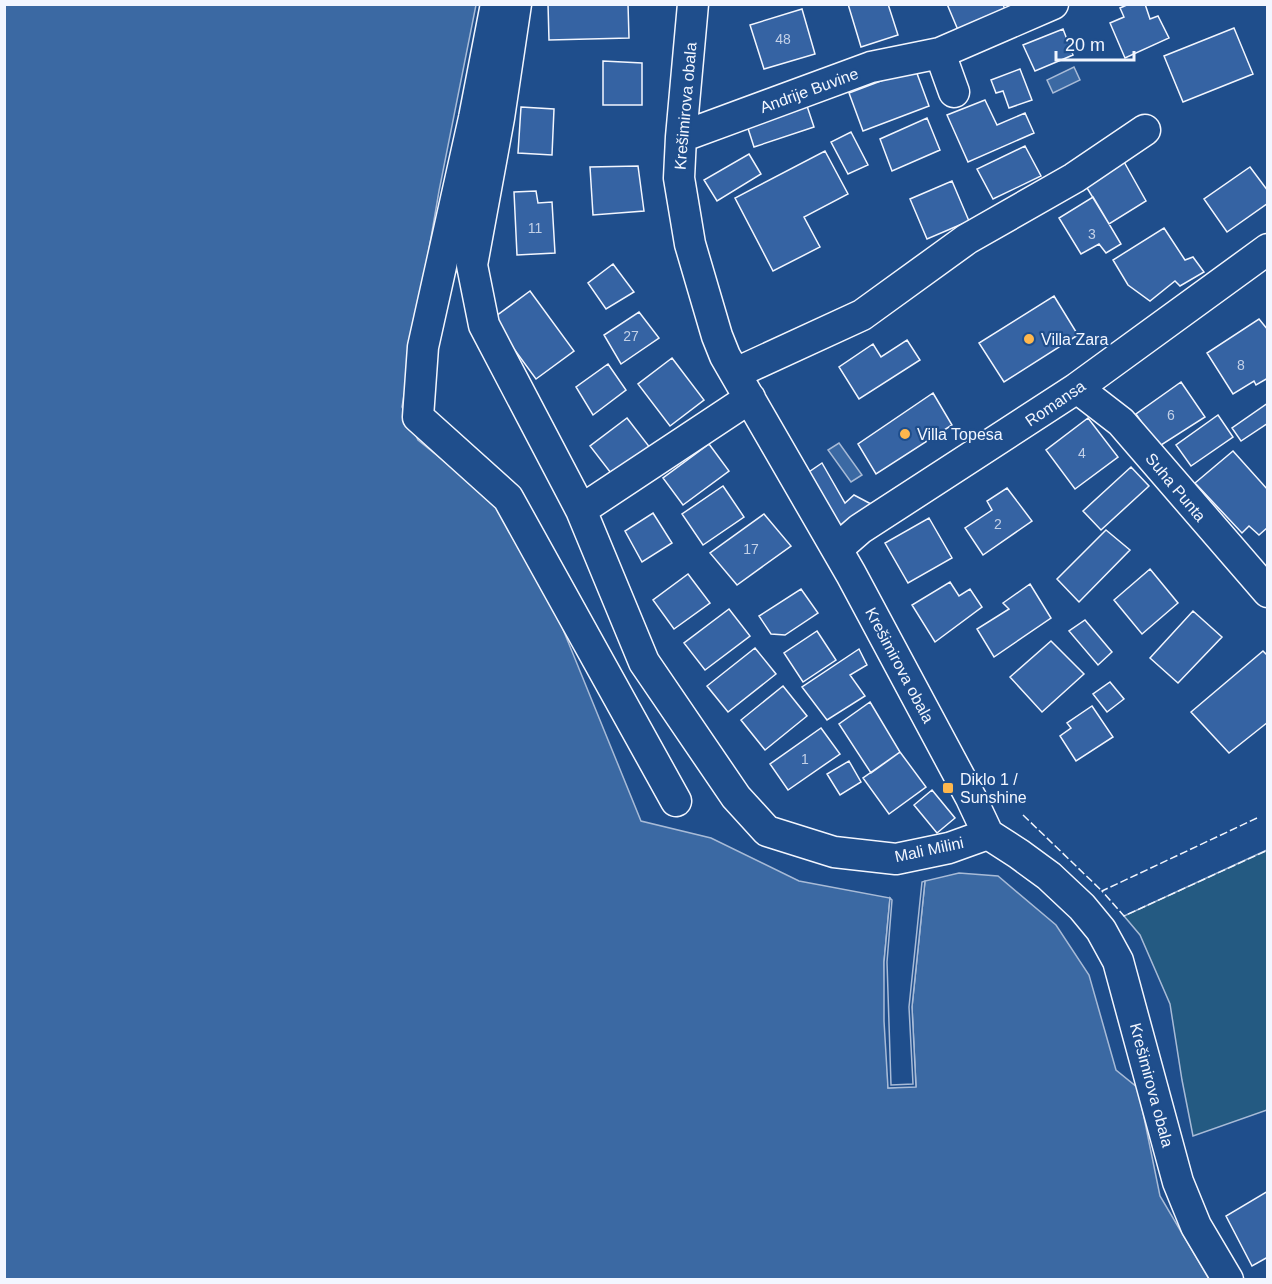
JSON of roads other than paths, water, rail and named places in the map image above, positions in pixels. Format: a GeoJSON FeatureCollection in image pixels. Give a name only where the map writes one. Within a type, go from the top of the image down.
{"type":"FeatureCollection","features":[{"type":"Feature","properties":{"kind":"street"},"geometry":{"type":"LineString","coordinates":[[496,4],[474,118],[423,347],[418,417],[508,498],[676,801]]}},
{"type":"Feature","properties":{"kind":"street","name":"Mali Milini"},"geometry":{"type":"LineString","coordinates":[[516,4],[499,118],[472,265],[484,325],[581,510],[644,662],[736,797],[767,831],[834,852],[896,859],[949,848],[988,834]]}},
{"type":"Feature","properties":{"kind":"street","name":"Krešimirova obala"},"geometry":{"type":"LineString","coordinates":[[693,4],[679,178],[690,244],[725,356],[837,549],[971,798],[988,834],[1049,876],[1082,907],[1101,930],[1118,960],[1178,1182],[1196,1226],[1228,1280]]}},
{"type":"Feature","properties":{"kind":"street","name":"Andrije Buvine"},"geometry":{"type":"LineString","coordinates":[[681,137],[871,67],[940,53],[1053,4]]}},
{"type":"Feature","properties":{"kind":"street"},"geometry":{"type":"LineString","coordinates":[[940,53],[954,92]]}},
{"type":"Feature","properties":{"kind":"street"},"geometry":{"type":"LineString","coordinates":[[581,510],[743,386],[862,315],[968,239],[1074,178],[1145,130]]}},
{"type":"Feature","properties":{"kind":"street","name":"Romansa"},"geometry":{"type":"LineString","coordinates":[[837,549],[860,529],[1077,388],[1268,249]]}},
{"type":"Feature","properties":{"kind":"street","name":"Suha Punta"},"geometry":{"type":"LineString","coordinates":[[1077,388],[1121,422],[1268,592]]}},
{"type":"Feature","properties":{"kind":"place","name":"Villa Zara"},"geometry":{"type":"Point","coordinates":[1029,339]}},
{"type":"Feature","properties":{"kind":"place","name":"Villa Topesa"},"geometry":{"type":"Point","coordinates":[905,434]}},
{"type":"Feature","properties":{"kind":"place","name":"Diklo 1 / Sunshine"},"geometry":{"type":"Point","coordinates":[948,788]}}]}
